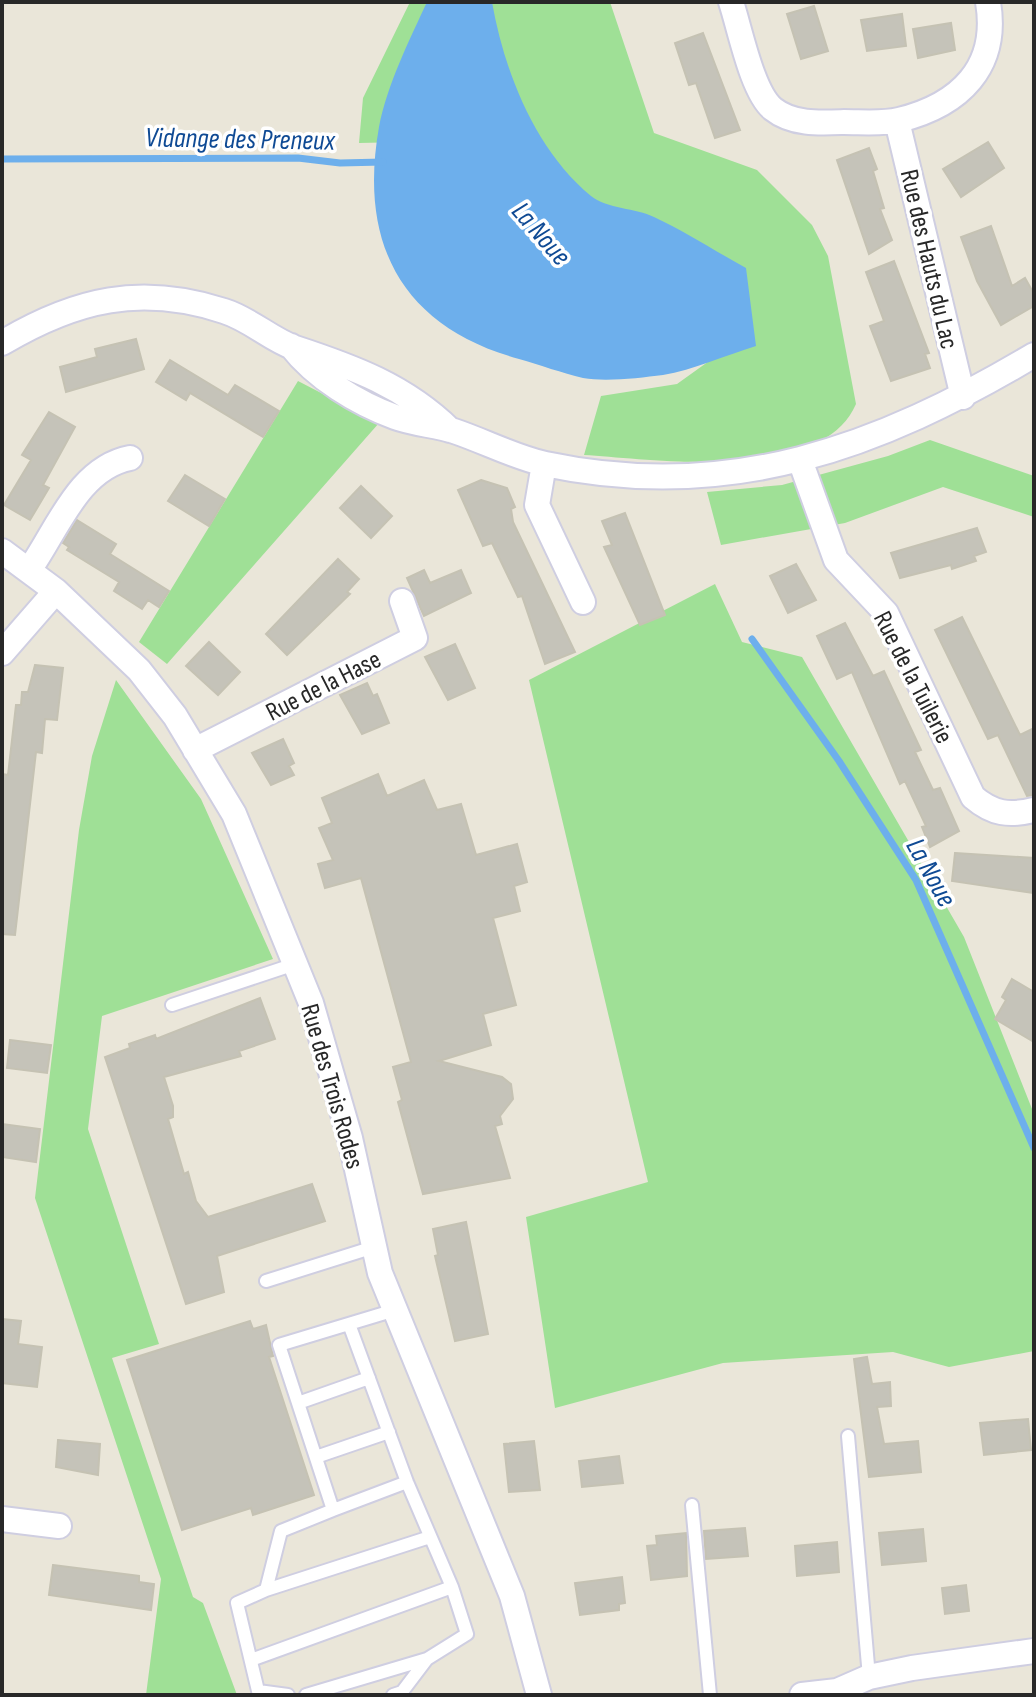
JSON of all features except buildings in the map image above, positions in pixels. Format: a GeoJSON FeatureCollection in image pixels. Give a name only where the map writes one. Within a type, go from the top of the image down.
{"type":"FeatureCollection","features":[{"type":"Feature","properties":{"kind":"street"},"geometry":{"type":"LineString","coordinates":[[731,2],[763,98],[786,118],[812,123],[897,121],[949,100],[975,74],[991,35],[988,2]]}},
{"type":"Feature","properties":{"kind":"street","name":"Rue des Hauts du Lac"},"geometry":{"type":"LineString","coordinates":[[897,121],[963,397]]}},
{"type":"Feature","properties":{"kind":"street"},"geometry":{"type":"LineString","coordinates":[[2,343],[45,317],[101,301],[163,297],[226,311],[291,346],[332,385],[394,417],[450,430],[544,464],[654,478],[761,470],[878,436],[963,397],[1034,355]]}},
{"type":"Feature","properties":{"kind":"street"},"geometry":{"type":"LineString","coordinates":[[29,570],[89,477],[116,461],[130,458]]}},
{"type":"Feature","properties":{"kind":"street","name":"Rue de la Tuilerie"},"geometry":{"type":"LineString","coordinates":[[800,460],[836,560],[886,613],[973,797],[988,810],[1013,815],[1034,810]]}},
{"type":"Feature","properties":{"kind":"street"},"geometry":{"type":"LineString","coordinates":[[544,464],[537,505],[583,602]]}},
{"type":"Feature","properties":{"kind":"street","name":"Rue des Trois Rodes"},"geometry":{"type":"LineString","coordinates":[[2,551],[56,591],[139,670],[175,716],[234,814],[311,1003],[335,1081],[380,1273],[512,1596],[539,1695]]}},
{"type":"Feature","properties":{"kind":"street"},"geometry":{"type":"LineString","coordinates":[[2,653],[56,591]]}},
{"type":"Feature","properties":{"kind":"street","name":"Rue de la Hase"},"geometry":{"type":"LineString","coordinates":[[195,750],[415,638],[402,601]]}},
{"type":"Feature","properties":{"kind":"street"},"geometry":{"type":"LineString","coordinates":[[2,1519],[59,1526]]}},
{"type":"Feature","properties":{"kind":"street"},"geometry":{"type":"LineString","coordinates":[[802,1695],[837,1691],[869,1677],[1034,1651]]}},
{"type":"Feature","properties":{"kind":"lane"},"geometry":{"type":"LineString","coordinates":[[172,1005],[295,964]]}},
{"type":"Feature","properties":{"kind":"lane"},"geometry":{"type":"LineString","coordinates":[[266,1281],[374,1247]]}},
{"type":"Feature","properties":{"kind":"lane"},"geometry":{"type":"LineString","coordinates":[[333,1510],[279,1345],[395,1310]]}},
{"type":"Feature","properties":{"kind":"lane"},"geometry":{"type":"LineString","coordinates":[[306,1695],[427,1659],[467,1634],[452,1587],[407,1482],[349,1324]]}},
{"type":"Feature","properties":{"kind":"lane"},"geometry":{"type":"LineString","coordinates":[[298,1403],[369,1378]]}},
{"type":"Feature","properties":{"kind":"lane"},"geometry":{"type":"LineString","coordinates":[[316,1457],[389,1432]]}},
{"type":"Feature","properties":{"kind":"lane"},"geometry":{"type":"LineString","coordinates":[[848,1436],[869,1677]]}},
{"type":"Feature","properties":{"kind":"lane"},"geometry":{"type":"LineString","coordinates":[[266,1590],[281,1531],[407,1482]]}},
{"type":"Feature","properties":{"kind":"lane"},"geometry":{"type":"LineString","coordinates":[[692,1505],[710,1695]]}},
{"type":"Feature","properties":{"kind":"lane"},"geometry":{"type":"LineString","coordinates":[[288,1695],[259,1693],[237,1603],[266,1590],[430,1537]]}},
{"type":"Feature","properties":{"kind":"lane"},"geometry":{"type":"LineString","coordinates":[[251,1660],[452,1587]]}},
{"type":"Feature","properties":{"kind":"lane"},"geometry":{"type":"LineString","coordinates":[[393,1695],[402,1692],[427,1659]]}},
{"type":"Feature","properties":{"kind":"green space"},"geometry":{"type":"Polygon","coordinates":[[[410,2],[610,2],[654,133],[757,170],[812,225],[828,256],[856,404],[837,430],[809,447],[773,457],[734,461],[692,462],[584,455],[601,396],[677,384],[737,341],[404,142],[359,143],[363,98],[410,2]]]}},
{"type":"Feature","properties":{"kind":"green space"},"geometry":{"type":"Polygon","coordinates":[[[298,381],[379,423],[167,664],[139,642],[298,381]]]}},
{"type":"Feature","properties":{"kind":"green space"},"geometry":{"type":"Polygon","coordinates":[[[930,440],[1034,476],[1034,517],[943,487],[845,523],[721,545],[707,492],[782,485],[888,456],[930,440]]]}},
{"type":"Feature","properties":{"kind":"green space"},"geometry":{"type":"Polygon","coordinates":[[[715,584],[742,642],[802,657],[964,937],[1034,1114],[1034,1351],[949,1367],[893,1352],[723,1363],[555,1408],[526,1217],[648,1182],[529,680],[715,584]]]}},
{"type":"Feature","properties":{"kind":"green space"},"geometry":{"type":"Polygon","coordinates":[[[116,680],[201,799],[273,959],[102,1016],[88,1129],[159,1344],[112,1358],[193,1597],[203,1603],[237,1695],[146,1695],[161,1579],[35,1198],[79,830],[92,756],[116,680]]]}},
{"type":"Feature","properties":{"kind":"water"},"geometry":{"type":"Polygon","coordinates":[[[427,2],[492,2],[514,82],[538,133],[554,156],[591,196],[613,206],[654,217],[746,268],[756,346],[674,373],[612,380],[583,378],[479,345],[445,326],[418,303],[398,275],[383,244],[376,209],[374,170],[379,127],[387,95],[427,2]]]}},
{"type":"Feature","properties":{"kind":"waterway","name":"Vidange des Preneux"},"geometry":{"type":"LineString","coordinates":[[2,159],[298,158],[340,163],[383,162]]}},
{"type":"Feature","properties":{"kind":"waterway","name":"La Noue"},"geometry":{"type":"LineString","coordinates":[[752,639],[839,761],[916,880],[1034,1148]]}}]}
